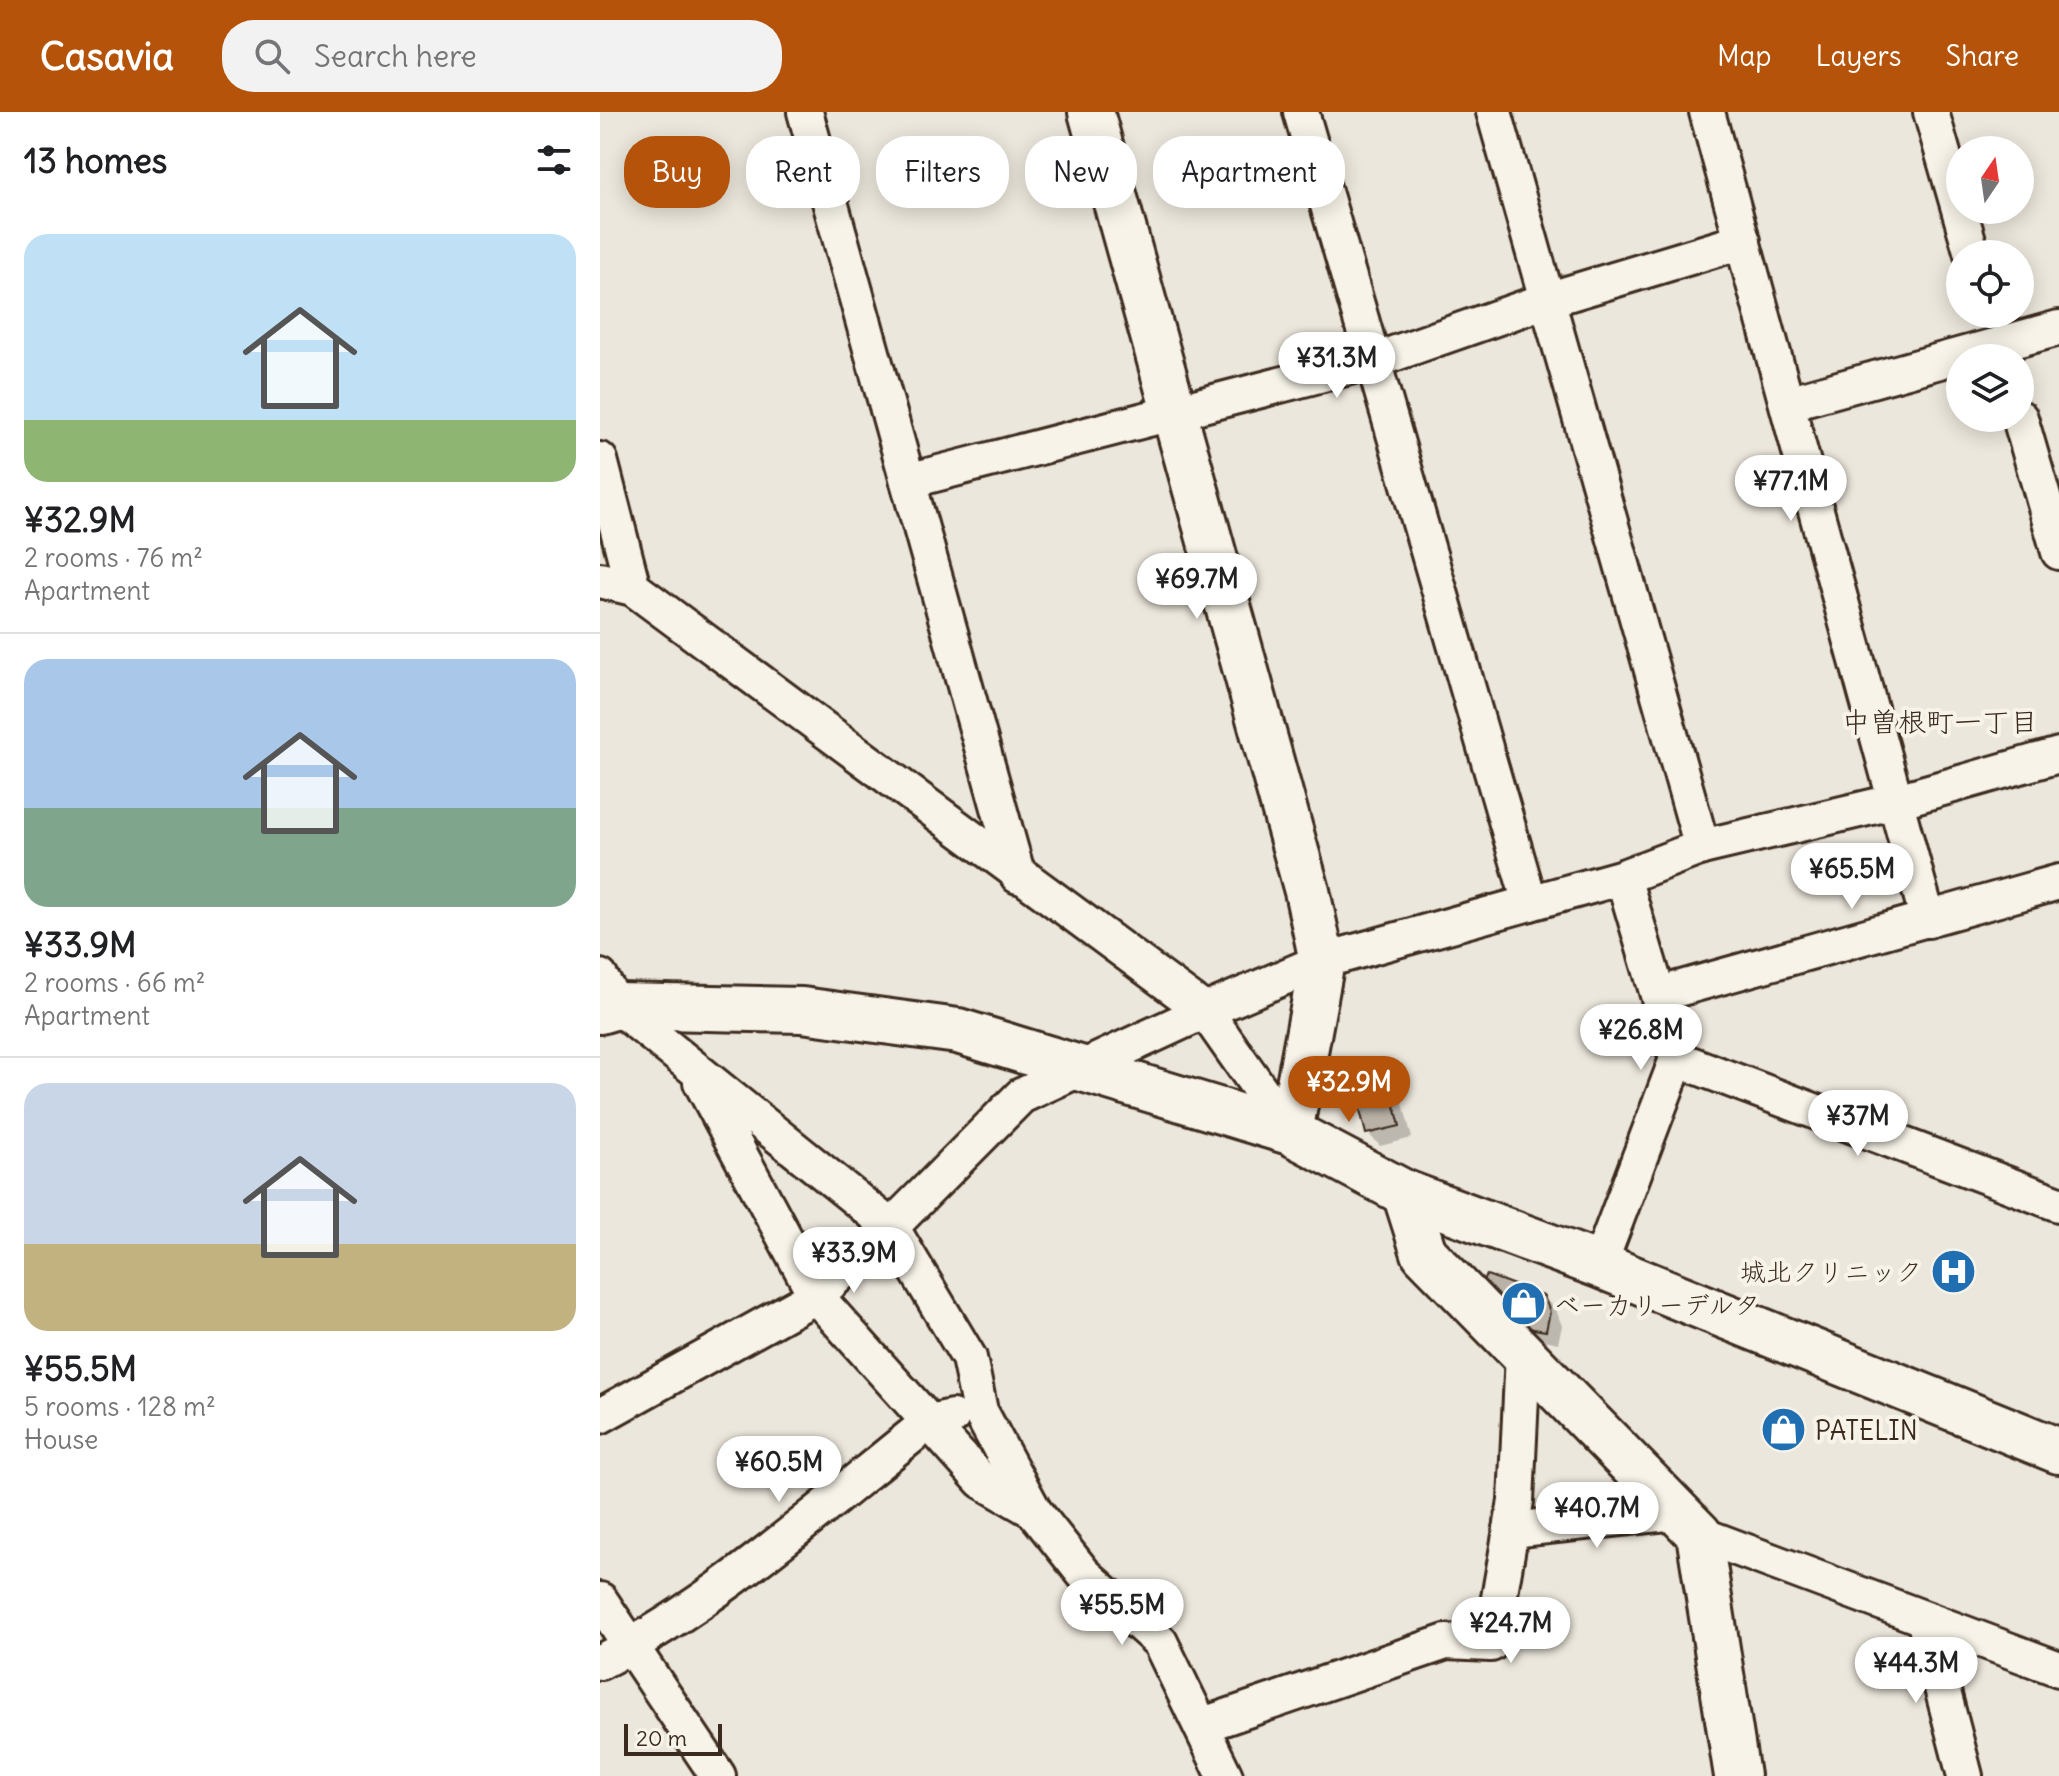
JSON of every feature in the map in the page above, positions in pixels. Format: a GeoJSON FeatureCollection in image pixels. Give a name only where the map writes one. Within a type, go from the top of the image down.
{"type":"FeatureCollection","features":[{"type":"Feature","properties":{"kind":"street"},"geometry":{"type":"LineString","coordinates":[[805,112],[1018,876]]}},
{"type":"Feature","properties":{"kind":"street"},"geometry":{"type":"LineString","coordinates":[[1091,112],[1303,876],[1322,961],[1290,1132]]}},
{"type":"Feature","properties":{"kind":"street"},"geometry":{"type":"LineString","coordinates":[[1301,112],[1530,903]]}},
{"type":"Feature","properties":{"kind":"street"},"geometry":{"type":"LineString","coordinates":[[1494,112],[1702,847]]}},
{"type":"Feature","properties":{"kind":"street"},"geometry":{"type":"LineString","coordinates":[[1707,112],[1928,920]]}},
{"type":"Feature","properties":{"kind":"street"},"geometry":{"type":"LineString","coordinates":[[1931,112],[1968,240]]}},
{"type":"Feature","properties":{"kind":"street"},"geometry":{"type":"LineString","coordinates":[[908,481],[1373,361],[1547,300],[1743,241]]}},
{"type":"Feature","properties":{"kind":"street"},"geometry":{"type":"LineString","coordinates":[[1788,403],[1997,339],[2059,328]]}},
{"type":"Feature","properties":{"kind":"street"},"geometry":{"type":"LineString","coordinates":[[2024,432],[2059,552]]}},
{"type":"Feature","properties":{"kind":"street"},"geometry":{"type":"LineString","coordinates":[[600,460],[633,588]]}},
{"type":"Feature","properties":{"kind":"street"},"geometry":{"type":"LineString","coordinates":[[600,580],[633,588],[1018,876],[1205,1011],[1290,1132]]}},
{"type":"Feature","properties":{"kind":"street"},"geometry":{"type":"LineString","coordinates":[[600,1416],[816,1296],[891,1227],[1021,1096],[1205,1011],[1322,961],[1623,877],[1702,847],[1897,801],[2059,755]]}},
{"type":"Feature","properties":{"kind":"street"},"geometry":{"type":"LineString","coordinates":[[1599,1265],[1677,1059],[1623,877]]}},
{"type":"Feature","properties":{"kind":"street"},"geometry":{"type":"LineString","coordinates":[[1660,994],[2059,882]]}},
{"type":"Feature","properties":{"kind":"street"},"geometry":{"type":"LineString","coordinates":[[606,998],[802,1010],[958,1031],[1290,1132],[1405,1193],[1599,1265],[2059,1451]]}},
{"type":"Feature","properties":{"kind":"street"},"geometry":{"type":"LineString","coordinates":[[606,998],[891,1227],[969,1358],[980,1411],[1034,1511],[1084,1574],[1160,1642],[1203,1725],[1225,1776]]}},
{"type":"Feature","properties":{"kind":"street"},"geometry":{"type":"LineString","coordinates":[[1677,1059],[2059,1204]]}},
{"type":"Feature","properties":{"kind":"street"},"geometry":{"type":"LineString","coordinates":[[694,1069],[816,1296],[982,1481],[1034,1511]]}},
{"type":"Feature","properties":{"kind":"street"},"geometry":{"type":"LineString","coordinates":[[1405,1193],[1424,1253],[1688,1523],[1924,1619],[2059,1669]]}},
{"type":"Feature","properties":{"kind":"street"},"geometry":{"type":"LineString","coordinates":[[1203,1725],[1446,1642],[1491,1644],[1516,1501],[1523,1354]]}},
{"type":"Feature","properties":{"kind":"street"},"geometry":{"type":"LineString","coordinates":[[600,1662],[718,1588],[929,1422],[980,1411]]}},
{"type":"Feature","properties":{"kind":"street"},"geometry":{"type":"LineString","coordinates":[[1511,1530],[1688,1523]]}},
{"type":"Feature","properties":{"kind":"street"},"geometry":{"type":"LineString","coordinates":[[1688,1523],[1737,1776]]}},
{"type":"Feature","properties":{"kind":"street"},"geometry":{"type":"LineString","coordinates":[[600,1600],[718,1776]]}},
{"type":"Feature","properties":{"kind":"street"},"geometry":{"type":"LineString","coordinates":[[1924,1619],[1965,1776]]}},
{"type":"Feature","properties":{"kind":"building"},"geometry":{"type":"Polygon","coordinates":[[[1385,1066],[1400,1126],[1366,1134],[1351,1074],[1385,1066]]]}},
{"type":"Feature","properties":{"kind":"building","name":"ベーカリーデルタ"},"geometry":{"type":"Polygon","coordinates":[[[1487,1275],[1544,1296],[1550,1312],[1546,1331],[1516,1326],[1481,1282],[1487,1275]]]}},
{"type":"Feature","properties":{"kind":"place","name":"城北クリニック"},"geometry":{"type":"Point","coordinates":[1953,1271]}},
{"type":"Feature","properties":{"kind":"place","name":"ベーカリーデルタ"},"geometry":{"type":"Point","coordinates":[1523,1304]}},
{"type":"Feature","properties":{"kind":"place","name":"PATELIN"},"geometry":{"type":"Point","coordinates":[1784,1430]}},
{"type":"Feature","properties":{"kind":"district","name":"中曽根町一丁目"},"geometry":{"type":"Point","coordinates":[1940,722]}}]}
